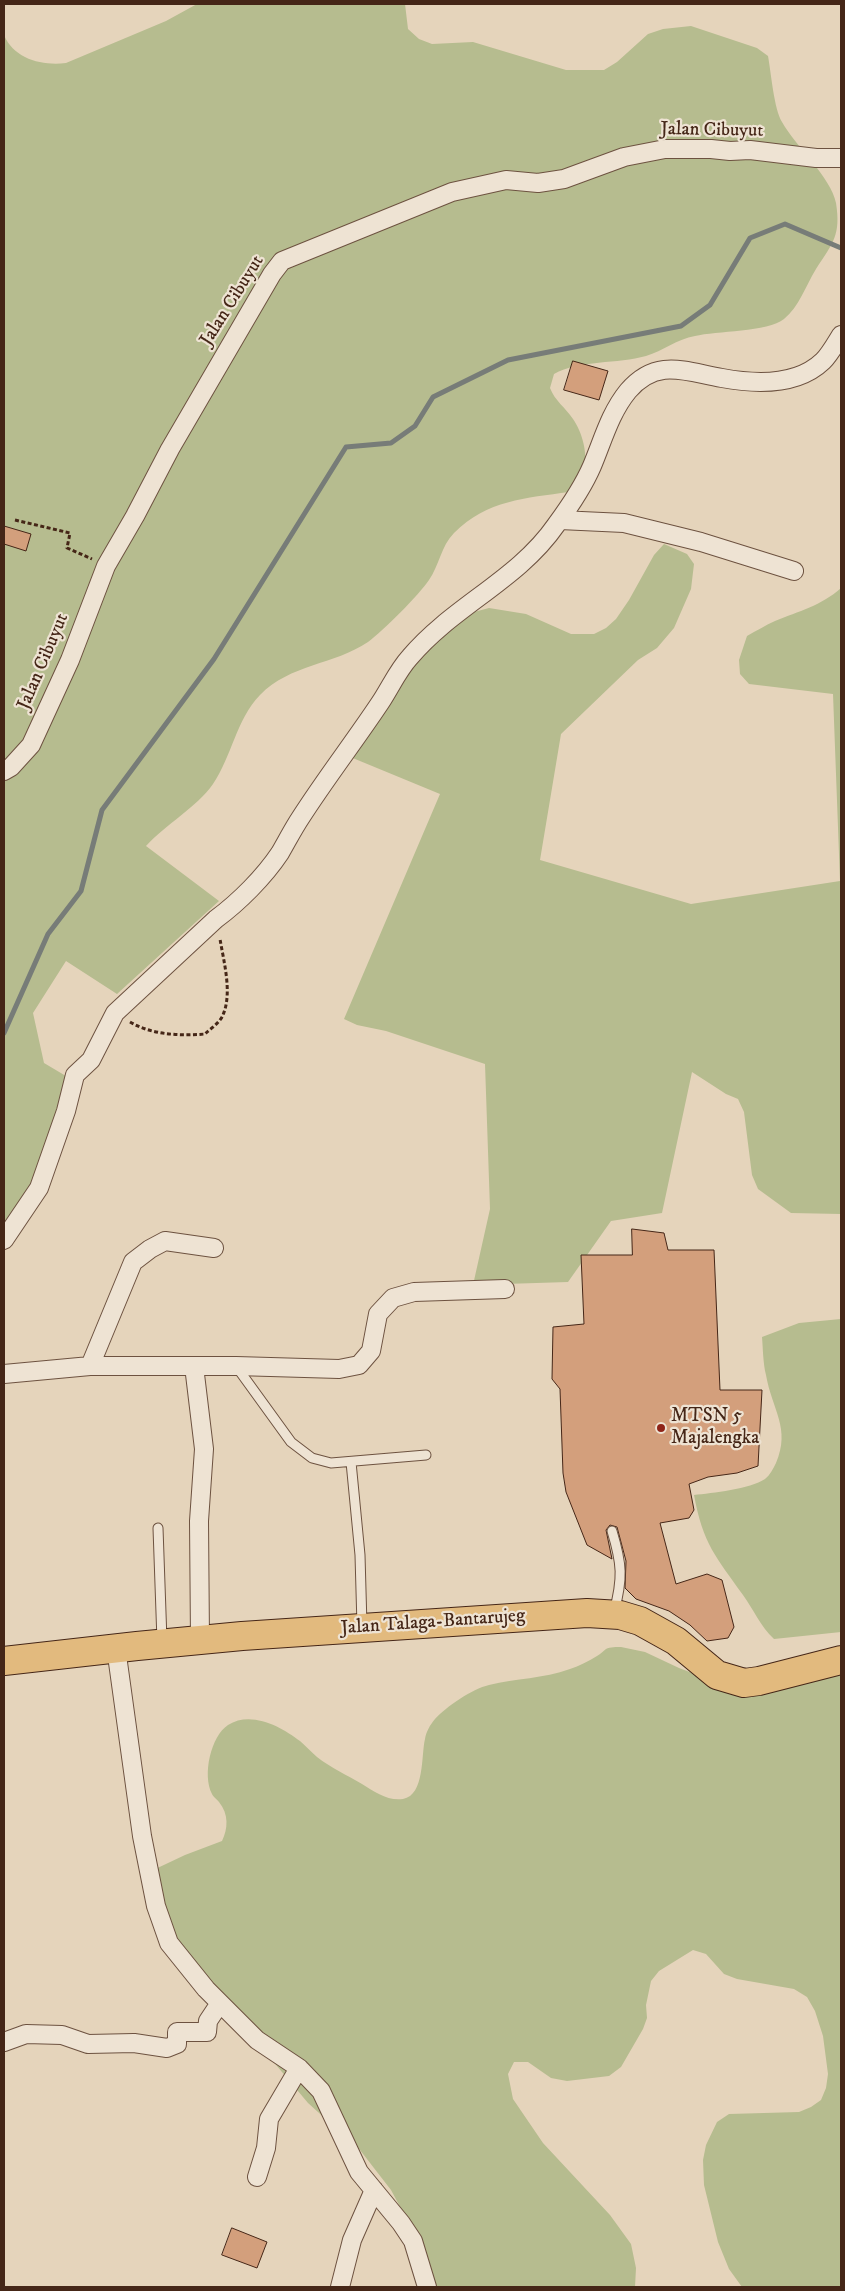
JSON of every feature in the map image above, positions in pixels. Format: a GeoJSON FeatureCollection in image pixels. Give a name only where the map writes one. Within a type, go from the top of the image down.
{"type":"FeatureCollection","features":[{"type":"Feature","properties":{"kind":"main road","name":"Jalan Talaga-Bantarujeg"},"geometry":{"type":"LineString","coordinates":[[4,1661],[200,1640],[587,1612],[614,1615],[640,1621],[676,1641],[717,1675],[744,1683],[759,1682],[841,1660]]}},
{"type":"Feature","properties":{"kind":"street","name":"Jalan Cibuyut"},"geometry":{"type":"LineString","coordinates":[[4,771],[11,767],[31,745],[70,660],[106,566],[170,449],[272,274],[282,261],[452,192],[481,184],[506,180],[538,182],[564,179],[624,157],[665,149],[750,150],[816,158],[841,158]]}},
{"type":"Feature","properties":{"kind":"street"},"geometry":{"type":"LineString","coordinates":[[4,1240],[39,1188],[66,1111],[75,1075],[91,1060],[104,1031],[115,1013],[216,919],[228,911],[259,879],[278,855],[301,817],[360,733],[409,658],[443,625],[506,578],[538,549],[582,487],[617,406],[629,389],[648,375],[674,369],[692,370],[722,378],[779,381],[800,375],[822,362],[841,335]]}},
{"type":"Feature","properties":{"kind":"street"},"geometry":{"type":"LineString","coordinates":[[560,520],[624,523],[701,542],[794,571]]}},
{"type":"Feature","properties":{"kind":"street"},"geometry":{"type":"LineString","coordinates":[[90,1366],[133,1262],[150,1249],[165,1241],[214,1248]]}},
{"type":"Feature","properties":{"kind":"street"},"geometry":{"type":"LineString","coordinates":[[4,1374],[90,1366],[236,1366],[339,1369],[359,1365],[371,1351],[378,1314],[393,1298],[414,1292],[505,1289]]}},
{"type":"Feature","properties":{"kind":"street"},"geometry":{"type":"LineString","coordinates":[[194,1366],[204,1448],[199,1520],[200,1640]]}},
{"type":"Feature","properties":{"kind":"street"},"geometry":{"type":"LineString","coordinates":[[116,1648],[133,1777],[156,1906],[170,1944],[206,1989],[257,2040],[299,2068],[321,2091],[359,2172],[412,2241],[427,2287]]}},
{"type":"Feature","properties":{"kind":"street"},"geometry":{"type":"LineString","coordinates":[[4,2042],[26,2034],[62,2035],[88,2044],[134,2043],[167,2048],[177,2044],[177,2032],[206,2032],[208,2021],[220,2002]]}},
{"type":"Feature","properties":{"kind":"street"},"geometry":{"type":"LineString","coordinates":[[257,2177],[266,2148],[270,2119],[299,2068]]}},
{"type":"Feature","properties":{"kind":"street"},"geometry":{"type":"LineString","coordinates":[[340,2287],[352,2240],[374,2190]]}},
{"type":"Feature","properties":{"kind":"lane"},"geometry":{"type":"LineString","coordinates":[[236,1366],[292,1442],[312,1458],[330,1463],[426,1455]]}},
{"type":"Feature","properties":{"kind":"lane"},"geometry":{"type":"LineString","coordinates":[[351,1462],[360,1555],[362,1627]]}},
{"type":"Feature","properties":{"kind":"lane"},"geometry":{"type":"LineString","coordinates":[[158,1528],[162,1644]]}},
{"type":"Feature","properties":{"kind":"lane"},"geometry":{"type":"LineString","coordinates":[[612,1531],[621,1563],[620,1590],[614,1615]]}},
{"type":"Feature","properties":{"kind":"path"},"geometry":{"type":"LineString","coordinates":[[15,520],[70,533],[67,548],[106,566]]}},
{"type":"Feature","properties":{"kind":"path"},"geometry":{"type":"LineString","coordinates":[[115,1013],[140,1028],[183,1036],[205,1034],[221,1019],[227,1002],[225,970],[216,919]]}},
{"type":"Feature","properties":{"kind":"green space"},"geometry":{"type":"Polygon","coordinates":[[[197,4],[405,4],[408,29],[419,39],[432,44],[473,42],[566,70],[604,70],[617,62],[648,34],[663,29],[691,26],[757,48],[768,56],[775,100],[782,122],[833,193],[837,214],[836,231],[831,245],[798,302],[784,319],[754,329],[695,336],[646,356],[575,366],[554,374],[550,388],[576,424],[585,449],[583,471],[569,492],[508,502],[494,507],[467,522],[450,538],[424,587],[375,637],[355,650],[285,677],[260,695],[245,716],[213,784],[198,801],[146,846],[219,901],[117,994],[66,961],[33,1013],[44,1063],[76,1082],[41,1169],[4,1240],[4,35],[15,50],[30,59],[38,62],[66,63],[166,21],[197,4]]]}},
{"type":"Feature","properties":{"kind":"green space"},"geometry":{"type":"Polygon","coordinates":[[[664,544],[687,554],[694,564],[691,589],[674,628],[657,648],[638,660],[561,734],[540,860],[691,904],[840,881],[833,694],[749,684],[740,674],[739,660],[747,636],[775,621],[818,604],[841,588],[841,1214],[791,1213],[758,1189],[752,1175],[744,1112],[738,1099],[726,1094],[692,1072],[662,1213],[611,1221],[568,1282],[473,1285],[490,1209],[485,1064],[386,1031],[357,1025],[344,1019],[440,794],[343,754],[444,620],[489,608],[526,614],[571,634],[594,634],[606,628],[616,619],[654,555],[664,544]]]}},
{"type":"Feature","properties":{"kind":"green space"},"geometry":{"type":"Polygon","coordinates":[[[841,1319],[841,1632],[774,1639],[761,1623],[712,1549],[702,1526],[694,1495],[731,1490],[750,1485],[765,1479],[773,1470],[782,1439],[779,1419],[765,1370],[762,1337],[799,1323],[841,1319]]]}},
{"type":"Feature","properties":{"kind":"green space"},"geometry":{"type":"Polygon","coordinates":[[[621,1647],[645,1652],[679,1668],[727,1686],[841,1655],[841,2287],[742,2287],[729,2269],[718,2242],[704,2185],[703,2160],[706,2145],[717,2122],[729,2114],[799,2112],[821,2100],[826,2088],[828,2074],[823,2036],[815,2011],[807,1997],[794,1989],[737,1979],[724,1974],[706,1954],[693,1950],[659,1971],[651,1981],[646,2005],[647,2018],[643,2029],[621,2067],[609,2076],[567,2081],[551,2078],[528,2062],[514,2062],[508,2074],[513,2099],[543,2143],[610,2215],[631,2244],[636,2268],[635,2287],[435,2287],[418,2240],[391,2190],[360,2150],[308,2103],[162,1929],[149,1872],[185,1855],[222,1841],[224,1836],[226,1827],[225,1811],[209,1786],[208,1767],[217,1738],[228,1725],[246,1719],[266,1722],[284,1730],[328,1765],[376,1793],[392,1799],[403,1799],[410,1796],[419,1782],[428,1729],[435,1719],[452,1704],[482,1687],[560,1672],[587,1662],[606,1649],[621,1647]]]}},
{"type":"Feature","properties":{"kind":"building"},"geometry":{"type":"Polygon","coordinates":[[[573,361],[608,371],[599,400],[564,390],[573,361]]]}},
{"type":"Feature","properties":{"kind":"building"},"geometry":{"type":"Polygon","coordinates":[[[4,526],[31,534],[26,551],[4,544],[4,526]]]}},
{"type":"Feature","properties":{"kind":"building","name":"MTSN 5 Majalengka"},"geometry":{"type":"Polygon","coordinates":[[[632,1229],[664,1233],[668,1250],[714,1250],[720,1390],[762,1390],[758,1466],[737,1473],[708,1477],[689,1484],[694,1510],[689,1518],[660,1523],[676,1584],[707,1574],[722,1580],[734,1627],[728,1638],[707,1641],[690,1625],[669,1611],[636,1599],[625,1588],[626,1561],[617,1527],[610,1525],[606,1530],[612,1559],[587,1545],[566,1492],[563,1473],[560,1389],[552,1379],[553,1327],[584,1324],[581,1255],[632,1255],[632,1229]]]}},
{"type":"Feature","properties":{"kind":"building"},"geometry":{"type":"Polygon","coordinates":[[[232,2228],[267,2242],[257,2268],[222,2255],[232,2228]]]}},
{"type":"Feature","properties":{"kind":"waterway"},"geometry":{"type":"LineString","coordinates":[[4,1033],[48,934],[81,891],[102,810],[214,659],[346,447],[391,443],[415,426],[433,397],[508,360],[681,326],[710,305],[750,238],[785,224],[841,248]]}},
{"type":"Feature","properties":{"kind":"place","name":"MTSN 5 Majalengka"},"geometry":{"type":"Point","coordinates":[661,1428]}}]}
